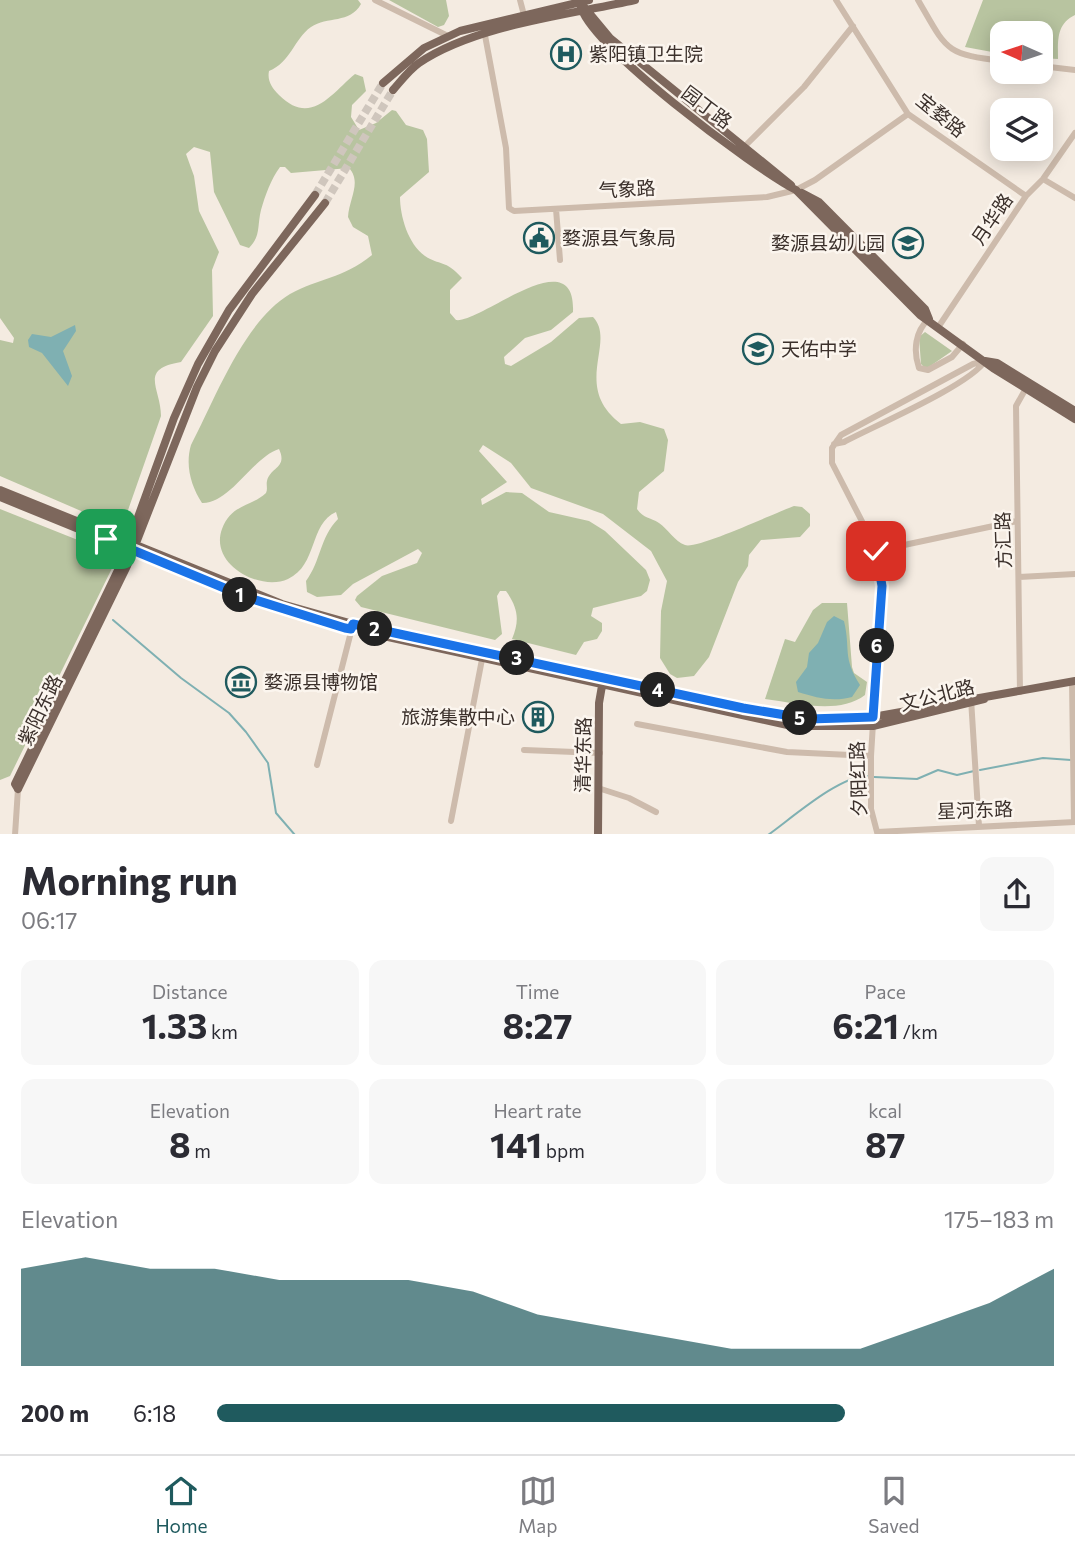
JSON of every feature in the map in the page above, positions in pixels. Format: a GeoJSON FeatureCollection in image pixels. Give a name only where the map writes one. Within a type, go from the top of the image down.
{"type":"FeatureCollection","features":[{"type":"Feature","properties":{"kind":"main road"},"geometry":{"type":"LineString","coordinates":[[383,83],[424,48],[448,36],[584,6],[635,0]]}},
{"type":"Feature","properties":{"kind":"main road","name":"园丁路"},"geometry":{"type":"LineString","coordinates":[[584,6],[603,42],[670,99],[742,150],[774,179],[796,190],[877,274],[920,314],[1025,390],[1075,419]]}},
{"type":"Feature","properties":{"kind":"main road"},"geometry":{"type":"LineString","coordinates":[[393,90],[416,65],[483,29]]}},
{"type":"Feature","properties":{"kind":"main road","name":"紫阳东路"},"geometry":{"type":"LineString","coordinates":[[132,546],[174,418],[198,364],[229,310],[315,195]]}},
{"type":"Feature","properties":{"kind":"main road","name":"紫阳东路"},"geometry":{"type":"LineString","coordinates":[[18,789],[15,783],[132,546],[197,387],[215,351],[251,294],[325,203]]}},
{"type":"Feature","properties":{"kind":"main road"},"geometry":{"type":"LineString","coordinates":[[985,361],[997,363],[1075,411]]}},
{"type":"Feature","properties":{"kind":"main road","name":"文公北路"},"geometry":{"type":"LineString","coordinates":[[0,490],[284,611],[603,681],[792,726],[873,722],[1073,681]]}},
{"type":"Feature","properties":{"kind":"main road","name":"文公北路"},"geometry":{"type":"LineString","coordinates":[[0,497],[132,546]]}},
{"type":"Feature","properties":{"kind":"main road","name":"清华东路"},"geometry":{"type":"LineString","coordinates":[[598,834],[603,681]]}},
{"type":"Feature","properties":{"kind":"street"},"geometry":{"type":"LineString","coordinates":[[375,0],[448,36]]}},
{"type":"Feature","properties":{"kind":"street"},"geometry":{"type":"LineString","coordinates":[[520,0],[525,20]]}},
{"type":"Feature","properties":{"kind":"street","name":"宝婺路"},"geometry":{"type":"LineString","coordinates":[[836,0],[908,114],[1026,196]]}},
{"type":"Feature","properties":{"kind":"street"},"geometry":{"type":"LineString","coordinates":[[918,0],[945,46],[961,56],[990,59]]}},
{"type":"Feature","properties":{"kind":"street"},"geometry":{"type":"LineString","coordinates":[[742,150],[804,87],[853,26]]}},
{"type":"Feature","properties":{"kind":"street","name":"气象路"},"geometry":{"type":"LineString","coordinates":[[483,29],[506,148],[509,208],[514,211],[767,197],[796,190],[908,114]]}},
{"type":"Feature","properties":{"kind":"street"},"geometry":{"type":"LineString","coordinates":[[1054,67],[1075,70]]}},
{"type":"Feature","properties":{"kind":"street","name":"月华路"},"geometry":{"type":"LineString","coordinates":[[939,326],[1026,196],[1043,179],[1075,132]]}},
{"type":"Feature","properties":{"kind":"street"},"geometry":{"type":"LineString","coordinates":[[1043,179],[1075,198]]}},
{"type":"Feature","properties":{"kind":"street"},"geometry":{"type":"LineString","coordinates":[[556,209],[560,260]]}},
{"type":"Feature","properties":{"kind":"street"},"geometry":{"type":"LineString","coordinates":[[929,319],[920,328],[916,339],[917,363],[922,370],[952,357],[963,344]]}},
{"type":"Feature","properties":{"kind":"street","name":"夕阳红路"},"geometry":{"type":"LineString","coordinates":[[876,833],[871,810],[871,756],[882,586],[876,551],[832,463],[834,444],[841,435],[973,364],[985,361]]}},
{"type":"Feature","properties":{"kind":"street","name":"方汇路"},"geometry":{"type":"LineString","coordinates":[[1020,692],[1016,406],[1025,390]]}},
{"type":"Feature","properties":{"kind":"street"},"geometry":{"type":"LineString","coordinates":[[876,551],[1017,521]]}},
{"type":"Feature","properties":{"kind":"street"},"geometry":{"type":"LineString","coordinates":[[1019,577],[1075,573]]}},
{"type":"Feature","properties":{"kind":"street"},"geometry":{"type":"LineString","coordinates":[[317,765],[352,627]]}},
{"type":"Feature","properties":{"kind":"street"},"geometry":{"type":"LineString","coordinates":[[451,821],[483,655]]}},
{"type":"Feature","properties":{"kind":"street"},"geometry":{"type":"LineString","coordinates":[[1073,681],[1074,822]]}},
{"type":"Feature","properties":{"kind":"street"},"geometry":{"type":"LineString","coordinates":[[971,701],[979,826]]}},
{"type":"Feature","properties":{"kind":"street"},"geometry":{"type":"LineString","coordinates":[[637,724],[787,752],[871,756]]}},
{"type":"Feature","properties":{"kind":"street"},"geometry":{"type":"LineString","coordinates":[[524,750],[600,753]]}},
{"type":"Feature","properties":{"kind":"street"},"geometry":{"type":"LineString","coordinates":[[598,788],[629,798],[656,812]]}},
{"type":"Feature","properties":{"kind":"street"},"geometry":{"type":"LineString","coordinates":[[15,834],[18,789]]}},
{"type":"Feature","properties":{"kind":"street","name":"星河东路"},"geometry":{"type":"LineString","coordinates":[[876,833],[1074,822]]}},
{"type":"Feature","properties":{"kind":"green space"},"geometry":{"type":"Polygon","coordinates":[[[0,0],[358,0],[361,4],[351,14],[317,24],[305,32],[282,62],[269,71],[269,81],[276,92],[301,108],[320,104],[355,74],[363,77],[366,91],[352,105],[351,117],[359,130],[376,123],[392,110],[396,111],[406,125],[423,130],[427,139],[429,172],[400,197],[402,213],[406,229],[419,251],[430,259],[447,265],[462,278],[450,290],[450,313],[456,320],[468,318],[544,283],[559,283],[570,291],[573,312],[551,330],[525,338],[504,357],[505,364],[511,366],[551,342],[579,318],[593,317],[599,327],[600,339],[596,380],[606,410],[621,424],[640,422],[664,429],[668,440],[664,471],[639,492],[637,509],[656,521],[681,543],[692,545],[704,542],[794,506],[802,507],[810,514],[810,526],[800,537],[761,540],[749,555],[748,566],[738,582],[709,657],[694,676],[677,678],[670,674],[660,658],[661,611],[667,581],[651,551],[603,514],[531,488],[511,463],[483,445],[479,451],[507,482],[481,499],[482,505],[506,492],[522,493],[549,512],[589,521],[605,531],[646,570],[650,580],[647,591],[641,596],[593,608],[591,616],[602,623],[602,631],[597,639],[584,642],[576,655],[512,639],[516,614],[506,591],[500,591],[497,596],[502,634],[495,640],[361,607],[355,600],[357,596],[382,576],[417,563],[422,553],[418,549],[353,584],[341,595],[317,597],[307,592],[306,581],[328,533],[338,519],[336,512],[321,526],[298,573],[288,579],[264,582],[251,578],[230,564],[220,542],[222,529],[236,510],[266,493],[269,476],[280,464],[281,455],[279,449],[269,454],[222,496],[202,503],[190,475],[191,445],[232,362],[258,323],[274,306],[290,294],[341,274],[372,255],[368,236],[353,227],[348,217],[355,185],[353,173],[349,168],[291,173],[285,167],[280,167],[266,193],[257,235],[249,248],[240,245],[214,192],[210,152],[194,147],[186,154],[194,176],[199,211],[219,252],[212,270],[213,316],[181,362],[160,369],[156,375],[161,416],[127,513],[117,521],[102,520],[0,476],[0,340],[13,343],[14,338],[0,318],[0,0]]]}},
{"type":"Feature","properties":{"kind":"green space"},"geometry":{"type":"Polygon","coordinates":[[[389,0],[446,0],[449,16],[444,25],[438,27],[389,0]]]}},
{"type":"Feature","properties":{"kind":"green space"},"geometry":{"type":"Polygon","coordinates":[[[983,0],[1075,0],[1075,15],[1064,23],[1059,34],[1058,59],[1054,59],[1054,21],[990,21],[990,52],[965,47],[983,0]]]}},
{"type":"Feature","properties":{"kind":"green space"},"geometry":{"type":"Polygon","coordinates":[[[925,332],[952,351],[926,369],[921,364],[919,337],[925,332]]]}},
{"type":"Feature","properties":{"kind":"green space"},"geometry":{"type":"Polygon","coordinates":[[[0,509],[118,556],[10,776],[0,780],[0,509]]]}},
{"type":"Feature","properties":{"kind":"green space"},"geometry":{"type":"Polygon","coordinates":[[[822,603],[847,603],[852,667],[854,673],[867,682],[865,695],[843,705],[830,706],[765,699],[785,639],[795,642],[813,610],[822,603]]]}},
{"type":"Feature","properties":{"kind":"water"},"geometry":{"type":"Polygon","coordinates":[[[75,325],[76,331],[63,351],[72,376],[68,386],[42,353],[29,347],[28,340],[32,334],[51,337],[75,325]]]}},
{"type":"Feature","properties":{"kind":"water"},"geometry":{"type":"Polygon","coordinates":[[[834,616],[844,621],[849,660],[860,685],[852,697],[838,699],[825,699],[798,692],[796,682],[807,667],[809,653],[818,643],[827,622],[834,616]]]}},
{"type":"Feature","properties":{"kind":"waterway"},"geometry":{"type":"LineString","coordinates":[[113,620],[181,678],[229,713],[246,732],[268,763],[276,813],[294,834]]}},
{"type":"Feature","properties":{"kind":"waterway"},"geometry":{"type":"LineString","coordinates":[[980,770],[1043,758],[1071,760]]}},
{"type":"Feature","properties":{"kind":"waterway"},"geometry":{"type":"LineString","coordinates":[[874,777],[917,779],[938,770],[957,775],[974,771]]}},
{"type":"Feature","properties":{"kind":"waterway"},"geometry":{"type":"LineString","coordinates":[[769,834],[830,790],[844,782],[868,776]]}},
{"type":"Feature","properties":{"kind":"tunnel"},"geometry":{"type":"LineString","coordinates":[[315,195],[383,83]]}},
{"type":"Feature","properties":{"kind":"tunnel"},"geometry":{"type":"LineString","coordinates":[[325,203],[393,90]]}},
{"type":"Feature","properties":{"kind":"place","name":"紫阳镇卫生院"},"geometry":{"type":"Point","coordinates":[566,54]}},
{"type":"Feature","properties":{"kind":"place","name":"婺源县气象局"},"geometry":{"type":"Point","coordinates":[539,238]}},
{"type":"Feature","properties":{"kind":"place","name":"婺源县幼儿园"},"geometry":{"type":"Point","coordinates":[908,243]}},
{"type":"Feature","properties":{"kind":"place","name":"天佑中学"},"geometry":{"type":"Point","coordinates":[758,349]}},
{"type":"Feature","properties":{"kind":"place","name":"婺源县博物馆"},"geometry":{"type":"Point","coordinates":[241,682]}},
{"type":"Feature","properties":{"kind":"place","name":"旅游集散中心"},"geometry":{"type":"Point","coordinates":[538,717]}},
{"type":"Feature","properties":{"kind":"route"},"geometry":{"type":"LineString","coordinates":[[106,539],[246,597],[345,628],[351,629],[353,624],[783,716],[845,720],[873,717],[882,586],[876,551]]}}]}
